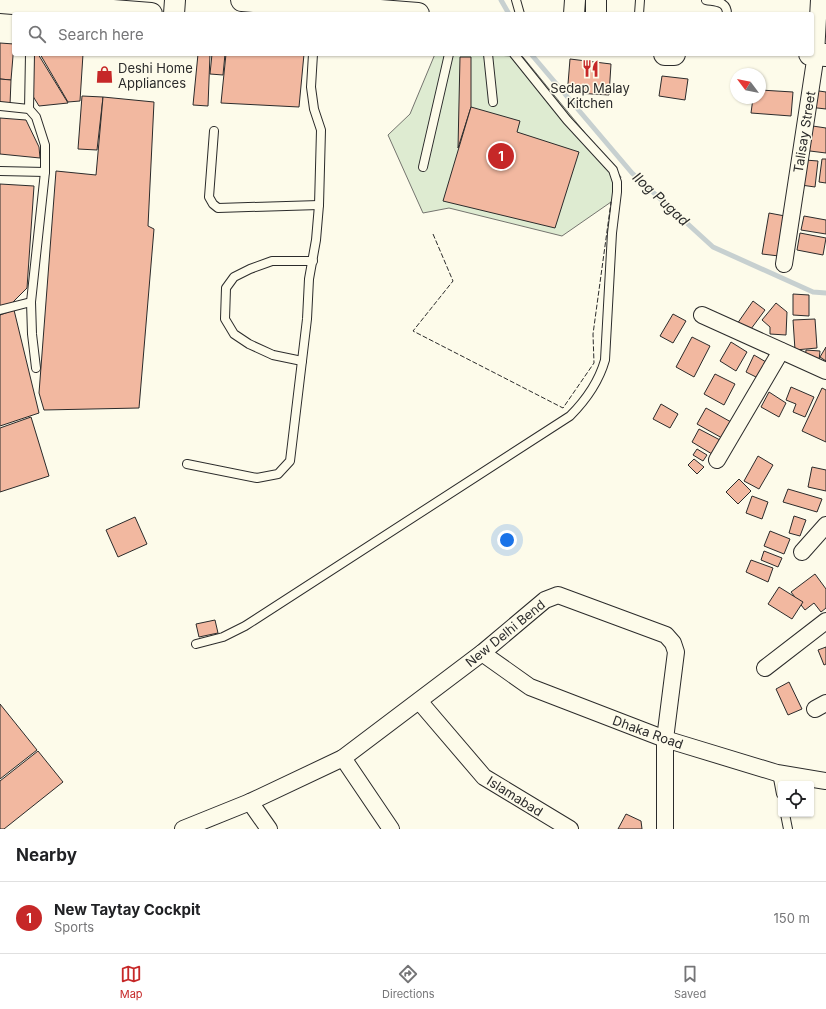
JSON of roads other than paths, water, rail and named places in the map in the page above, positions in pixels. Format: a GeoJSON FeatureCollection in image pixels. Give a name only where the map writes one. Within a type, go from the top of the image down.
{"type":"FeatureCollection","features":[{"type":"Feature","properties":{"kind":"main road"},"geometry":{"type":"LineString","coordinates":[[242,0],[316,10],[367,12]]}},
{"type":"Feature","properties":{"kind":"main road"},"geometry":{"type":"LineString","coordinates":[[0,2],[30,9],[103,12]]}},
{"type":"Feature","properties":{"kind":"street"},"geometry":{"type":"LineString","coordinates":[[174,12],[175,0]]}},
{"type":"Feature","properties":{"kind":"street"},"geometry":{"type":"LineString","coordinates":[[574,12],[575,0]]}},
{"type":"Feature","properties":{"kind":"street"},"geometry":{"type":"LineString","coordinates":[[596,0],[596,12]]}},
{"type":"Feature","properties":{"kind":"street","name":"Talisay Street"},"geometry":{"type":"LineString","coordinates":[[784,264],[817,55],[819,0]]}},
{"type":"Feature","properties":{"kind":"street"},"geometry":{"type":"LineString","coordinates":[[702,315],[826,371]]}},
{"type":"Feature","properties":{"kind":"street"},"geometry":{"type":"LineString","coordinates":[[717,460],[781,351]]}},
{"type":"Feature","properties":{"kind":"street"},"geometry":{"type":"LineString","coordinates":[[802,552],[826,525]]}},
{"type":"Feature","properties":{"kind":"street","name":"New Delhi Bend"},"geometry":{"type":"LineString","coordinates":[[184,829],[250,802],[343,758],[482,653],[545,600],[558,595],[666,635],[673,642],[676,652],[665,739],[665,829]]}},
{"type":"Feature","properties":{"kind":"street"},"geometry":{"type":"LineString","coordinates":[[765,668],[826,621]]}},
{"type":"Feature","properties":{"kind":"street","name":"Dhaka Road"},"geometry":{"type":"LineString","coordinates":[[482,653],[530,687],[665,739],[777,773],[826,781]]}},
{"type":"Feature","properties":{"kind":"street","name":"Islamabad"},"geometry":{"type":"LineString","coordinates":[[419,701],[484,777],[570,829]]}},
{"type":"Feature","properties":{"kind":"street"},"geometry":{"type":"LineString","coordinates":[[343,758],[391,829]]}},
{"type":"Feature","properties":{"kind":"street"},"geometry":{"type":"LineString","coordinates":[[250,802],[269,829]]}},
{"type":"Feature","properties":{"kind":"lane"},"geometry":{"type":"LineString","coordinates":[[516,0],[519,12]]}},
{"type":"Feature","properties":{"kind":"lane"},"geometry":{"type":"LineString","coordinates":[[640,0],[640,12]]}},
{"type":"Feature","properties":{"kind":"lane"},"geometry":{"type":"LineString","coordinates":[[706,0],[722,2],[726,6],[727,12]]}},
{"type":"Feature","properties":{"kind":"lane"},"geometry":{"type":"LineString","coordinates":[[30,56],[29,109],[36,117],[45,145],[45,172],[31,302],[32,334],[36,368]]}},
{"type":"Feature","properties":{"kind":"lane"},"geometry":{"type":"LineString","coordinates":[[187,464],[257,478],[278,474],[290,461],[319,205],[321,130],[314,110],[311,87],[313,56]]}},
{"type":"Feature","properties":{"kind":"lane"},"geometry":{"type":"LineString","coordinates":[[423,167],[449,56]]}},
{"type":"Feature","properties":{"kind":"lane"},"geometry":{"type":"LineString","coordinates":[[488,56],[493,102]]}},
{"type":"Feature","properties":{"kind":"lane"},"geometry":{"type":"LineString","coordinates":[[196,644],[223,637],[245,626],[570,416],[581,405],[602,371],[605,360],[612,233],[618,192],[617,182],[613,170],[567,120],[516,56]]}},
{"type":"Feature","properties":{"kind":"lane"},"geometry":{"type":"LineString","coordinates":[[0,106],[29,109]]}},
{"type":"Feature","properties":{"kind":"lane"},"geometry":{"type":"LineString","coordinates":[[214,131],[209,197],[213,204],[218,208],[319,205]]}},
{"type":"Feature","properties":{"kind":"lane"},"geometry":{"type":"LineString","coordinates":[[0,171],[45,172]]}},
{"type":"Feature","properties":{"kind":"lane"},"geometry":{"type":"LineString","coordinates":[[302,361],[273,355],[249,344],[234,334],[225,320],[226,288],[234,277],[272,261],[313,261]]}},
{"type":"Feature","properties":{"kind":"lane"},"geometry":{"type":"LineString","coordinates":[[0,310],[31,302]]}},
{"type":"Feature","properties":{"kind":"lane"},"geometry":{"type":"LineString","coordinates":[[777,773],[779,781]]}},
{"type":"Feature","properties":{"kind":"lane"},"geometry":{"type":"LineString","coordinates":[[786,817],[788,829]]}},
{"type":"Feature","properties":{"kind":"waterway","name":"Ilog Pugad"},"geometry":{"type":"LineString","coordinates":[[501,0],[508,12]]}},
{"type":"Feature","properties":{"kind":"waterway","name":"Ilog Pugad"},"geometry":{"type":"LineString","coordinates":[[533,56],[632,173],[713,247],[813,292],[826,293]]}},
{"type":"Feature","properties":{"kind":"place","name":"Sedap Malay Kitchen"},"geometry":{"type":"Point","coordinates":[590,69]}},
{"type":"Feature","properties":{"kind":"place","name":"Deshi Home Appliances"},"geometry":{"type":"Point","coordinates":[105,75]}},
{"type":"Feature","properties":{"kind":"place","name":"New Taytay Cockpit"},"geometry":{"type":"Point","coordinates":[501,156]}}]}
